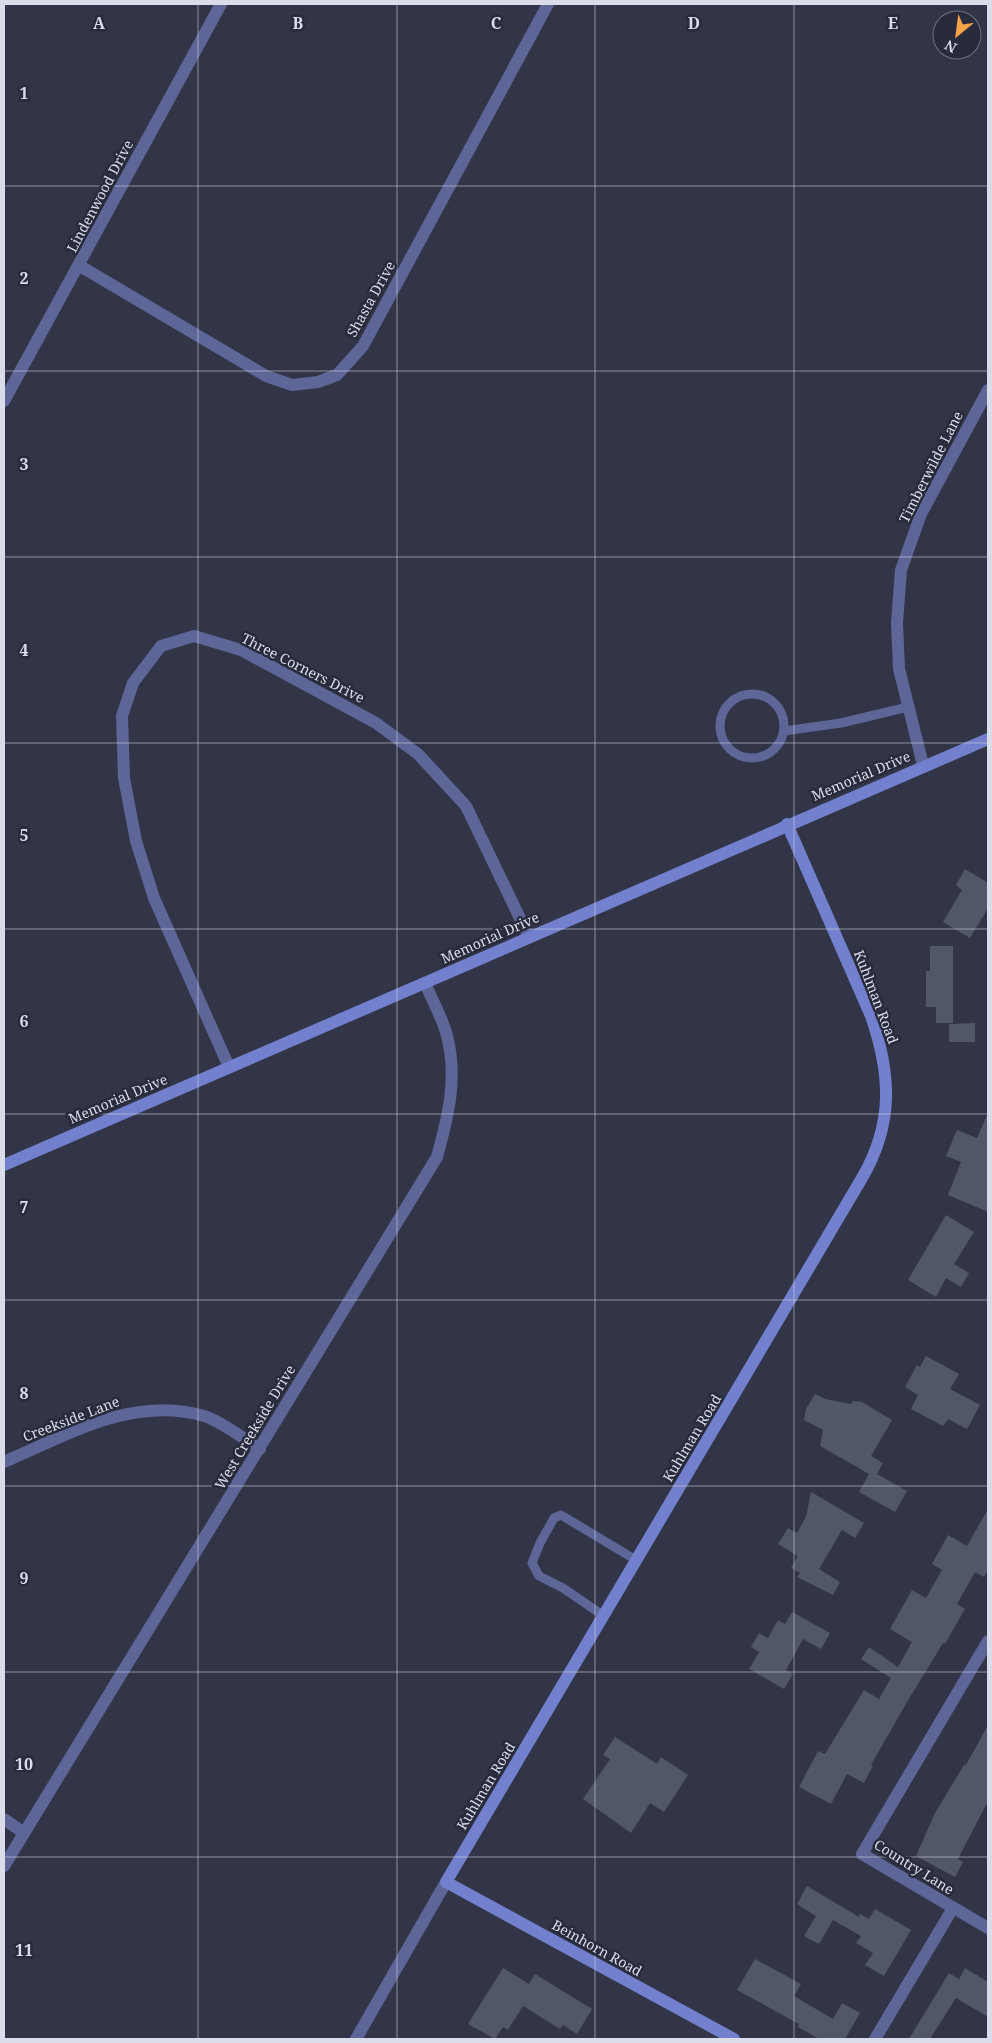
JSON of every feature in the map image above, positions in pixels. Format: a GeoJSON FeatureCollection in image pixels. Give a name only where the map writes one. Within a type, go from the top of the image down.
{"type":"FeatureCollection","features":[{"type":"Feature","properties":{"kind":"street","name":"Lindenwood Drive"},"geometry":{"type":"LineString","coordinates":[[4,402],[80,266],[221,4]]}},
{"type":"Feature","properties":{"kind":"street","name":"Shasta Drive"},"geometry":{"type":"LineString","coordinates":[[80,266],[266,376],[292,385],[318,382],[337,375],[363,346],[548,4]]}},
{"type":"Feature","properties":{"kind":"street","name":"Timberwilde Lane"},"geometry":{"type":"LineString","coordinates":[[923,766],[899,669],[897,623],[901,570],[921,514],[988,390]]}},
{"type":"Feature","properties":{"kind":"street","name":"Three Corners Drive"},"geometry":{"type":"LineString","coordinates":[[229,1067],[154,898],[136,841],[124,778],[122,716],[133,683],[161,646],[194,636],[241,650],[376,723],[418,754],[466,806],[529,937]]}},
{"type":"Feature","properties":{"kind":"street","name":"Memorial Drive"},"geometry":{"type":"LineString","coordinates":[[4,1165],[988,738]]}},
{"type":"Feature","properties":{"kind":"street","name":"Kuhlman Road"},"geometry":{"type":"LineString","coordinates":[[356,2039],[446,1882],[869,1166],[886,1114],[888,1092],[881,1047],[867,1008],[787,824]]}},
{"type":"Feature","properties":{"kind":"street","name":"West Creekside Drive"},"geometry":{"type":"LineString","coordinates":[[4,1866],[437,1157],[449,1117],[453,1081],[448,1036],[425,983]]}},
{"type":"Feature","properties":{"kind":"street","name":"Creekside Lane"},"geometry":{"type":"LineString","coordinates":[[4,1462],[108,1419],[136,1411],[168,1408],[206,1416],[260,1448]]}},
{"type":"Feature","properties":{"kind":"street","name":"Country Lane"},"geometry":{"type":"LineString","coordinates":[[875,2039],[953,1908],[862,1854],[988,1641]]}},
{"type":"Feature","properties":{"kind":"street"},"geometry":{"type":"LineString","coordinates":[[4,1818],[24,1833]]}},
{"type":"Feature","properties":{"kind":"street","name":"Beinhorn Road"},"geometry":{"type":"LineString","coordinates":[[446,1882],[734,2039]]}},
{"type":"Feature","properties":{"kind":"street"},"geometry":{"type":"LineString","coordinates":[[953,1908],[988,1928]]}},
{"type":"Feature","properties":{"kind":"lane"},"geometry":{"type":"LineString","coordinates":[[746,694],[756,694],[770,699],[780,710],[784,731],[780,742],[774,750],[764,756],[743,757],[733,752],[725,744],[720,734],[722,712],[728,704],[746,694]]}},
{"type":"Feature","properties":{"kind":"lane"},"geometry":{"type":"LineString","coordinates":[[784,731],[841,723],[908,707]]}},
{"type":"Feature","properties":{"kind":"lane"},"geometry":{"type":"LineString","coordinates":[[604,1616],[563,1588],[539,1576],[532,1563],[540,1543],[554,1518],[561,1515],[636,1560]]}},
{"type":"Feature","properties":{"kind":"building"},"geometry":{"type":"Polygon","coordinates":[[[965,869],[988,883],[988,908],[970,938],[943,922],[962,890],[956,885],[965,869]]]}},
{"type":"Feature","properties":{"kind":"building"},"geometry":{"type":"Polygon","coordinates":[[[930,946],[953,946],[953,1023],[936,1023],[936,1007],[926,1007],[926,971],[930,971],[930,946]]]}},
{"type":"Feature","properties":{"kind":"building"},"geometry":{"type":"Polygon","coordinates":[[[975,1023],[975,1042],[949,1042],[949,1024],[975,1023]]]}},
{"type":"Feature","properties":{"kind":"building"},"geometry":{"type":"Polygon","coordinates":[[[988,1113],[988,1212],[948,1195],[961,1162],[946,1156],[957,1130],[977,1138],[988,1113]]]}},
{"type":"Feature","properties":{"kind":"building"},"geometry":{"type":"Polygon","coordinates":[[[946,1215],[974,1232],[954,1264],[969,1273],[961,1287],[946,1278],[936,1297],[908,1280],[946,1215]]]}},
{"type":"Feature","properties":{"kind":"building"},"geometry":{"type":"Polygon","coordinates":[[[926,1356],[959,1374],[950,1389],[980,1405],[967,1429],[948,1419],[943,1426],[911,1409],[918,1395],[905,1387],[917,1365],[920,1367],[926,1356]]]}},
{"type":"Feature","properties":{"kind":"building"},"geometry":{"type":"Polygon","coordinates":[[[815,1394],[825,1399],[851,1404],[853,1401],[862,1402],[892,1420],[871,1456],[883,1463],[877,1474],[907,1491],[895,1512],[859,1492],[869,1474],[820,1446],[823,1430],[804,1420],[806,1409],[815,1394]]]}},
{"type":"Feature","properties":{"kind":"building"},"geometry":{"type":"Polygon","coordinates":[[[811,1492],[864,1523],[855,1538],[842,1530],[819,1569],[840,1582],[833,1595],[797,1577],[800,1573],[791,1568],[798,1556],[778,1544],[788,1528],[797,1533],[806,1517],[811,1492]]]}},
{"type":"Feature","properties":{"kind":"building"},"geometry":{"type":"Polygon","coordinates":[[[988,1509],[988,1569],[984,1577],[975,1572],[957,1604],[965,1609],[945,1644],[943,1643],[907,1702],[871,1765],[873,1766],[864,1783],[847,1774],[831,1804],[799,1787],[818,1751],[825,1754],[864,1690],[879,1699],[891,1678],[861,1659],[869,1647],[898,1667],[912,1642],[890,1629],[912,1590],[926,1598],[942,1570],[932,1564],[948,1535],[967,1546],[988,1509]]]}},
{"type":"Feature","properties":{"kind":"building"},"geometry":{"type":"Polygon","coordinates":[[[792,1612],[830,1633],[821,1649],[803,1639],[786,1670],[793,1674],[784,1689],[749,1669],[759,1652],[751,1647],[759,1633],[768,1638],[778,1620],[785,1624],[792,1612]]]}},
{"type":"Feature","properties":{"kind":"building"},"geometry":{"type":"Polygon","coordinates":[[[988,1725],[988,1801],[958,1859],[963,1862],[955,1877],[916,1856],[935,1813],[964,1765],[966,1765],[988,1725]]]}},
{"type":"Feature","properties":{"kind":"building"},"geometry":{"type":"Polygon","coordinates":[[[615,1737],[657,1764],[661,1757],[688,1775],[664,1812],[650,1803],[631,1833],[583,1799],[610,1759],[603,1755],[615,1737]]]}},
{"type":"Feature","properties":{"kind":"building"},"geometry":{"type":"Polygon","coordinates":[[[807,1886],[859,1917],[860,1914],[869,1919],[875,1909],[911,1930],[884,1976],[865,1965],[873,1953],[856,1943],[861,1936],[833,1920],[819,1944],[804,1936],[816,1916],[797,1904],[807,1886]]]}},
{"type":"Feature","properties":{"kind":"building"},"geometry":{"type":"Polygon","coordinates":[[[755,1959],[801,1984],[794,1996],[833,2019],[842,2003],[860,2013],[845,2039],[819,2039],[798,2027],[799,2024],[737,1990],[755,1959]]]}},
{"type":"Feature","properties":{"kind":"building"},"geometry":{"type":"Polygon","coordinates":[[[503,1968],[529,1984],[535,1974],[592,2009],[577,2034],[563,2025],[560,2029],[523,2006],[508,2030],[503,2027],[495,2039],[468,2024],[503,1968]]]}},
{"type":"Feature","properties":{"kind":"building"},"geometry":{"type":"Polygon","coordinates":[[[965,1968],[988,1982],[988,2017],[956,1998],[930,2039],[909,2039],[949,1973],[959,1979],[965,1968]]]}}]}
